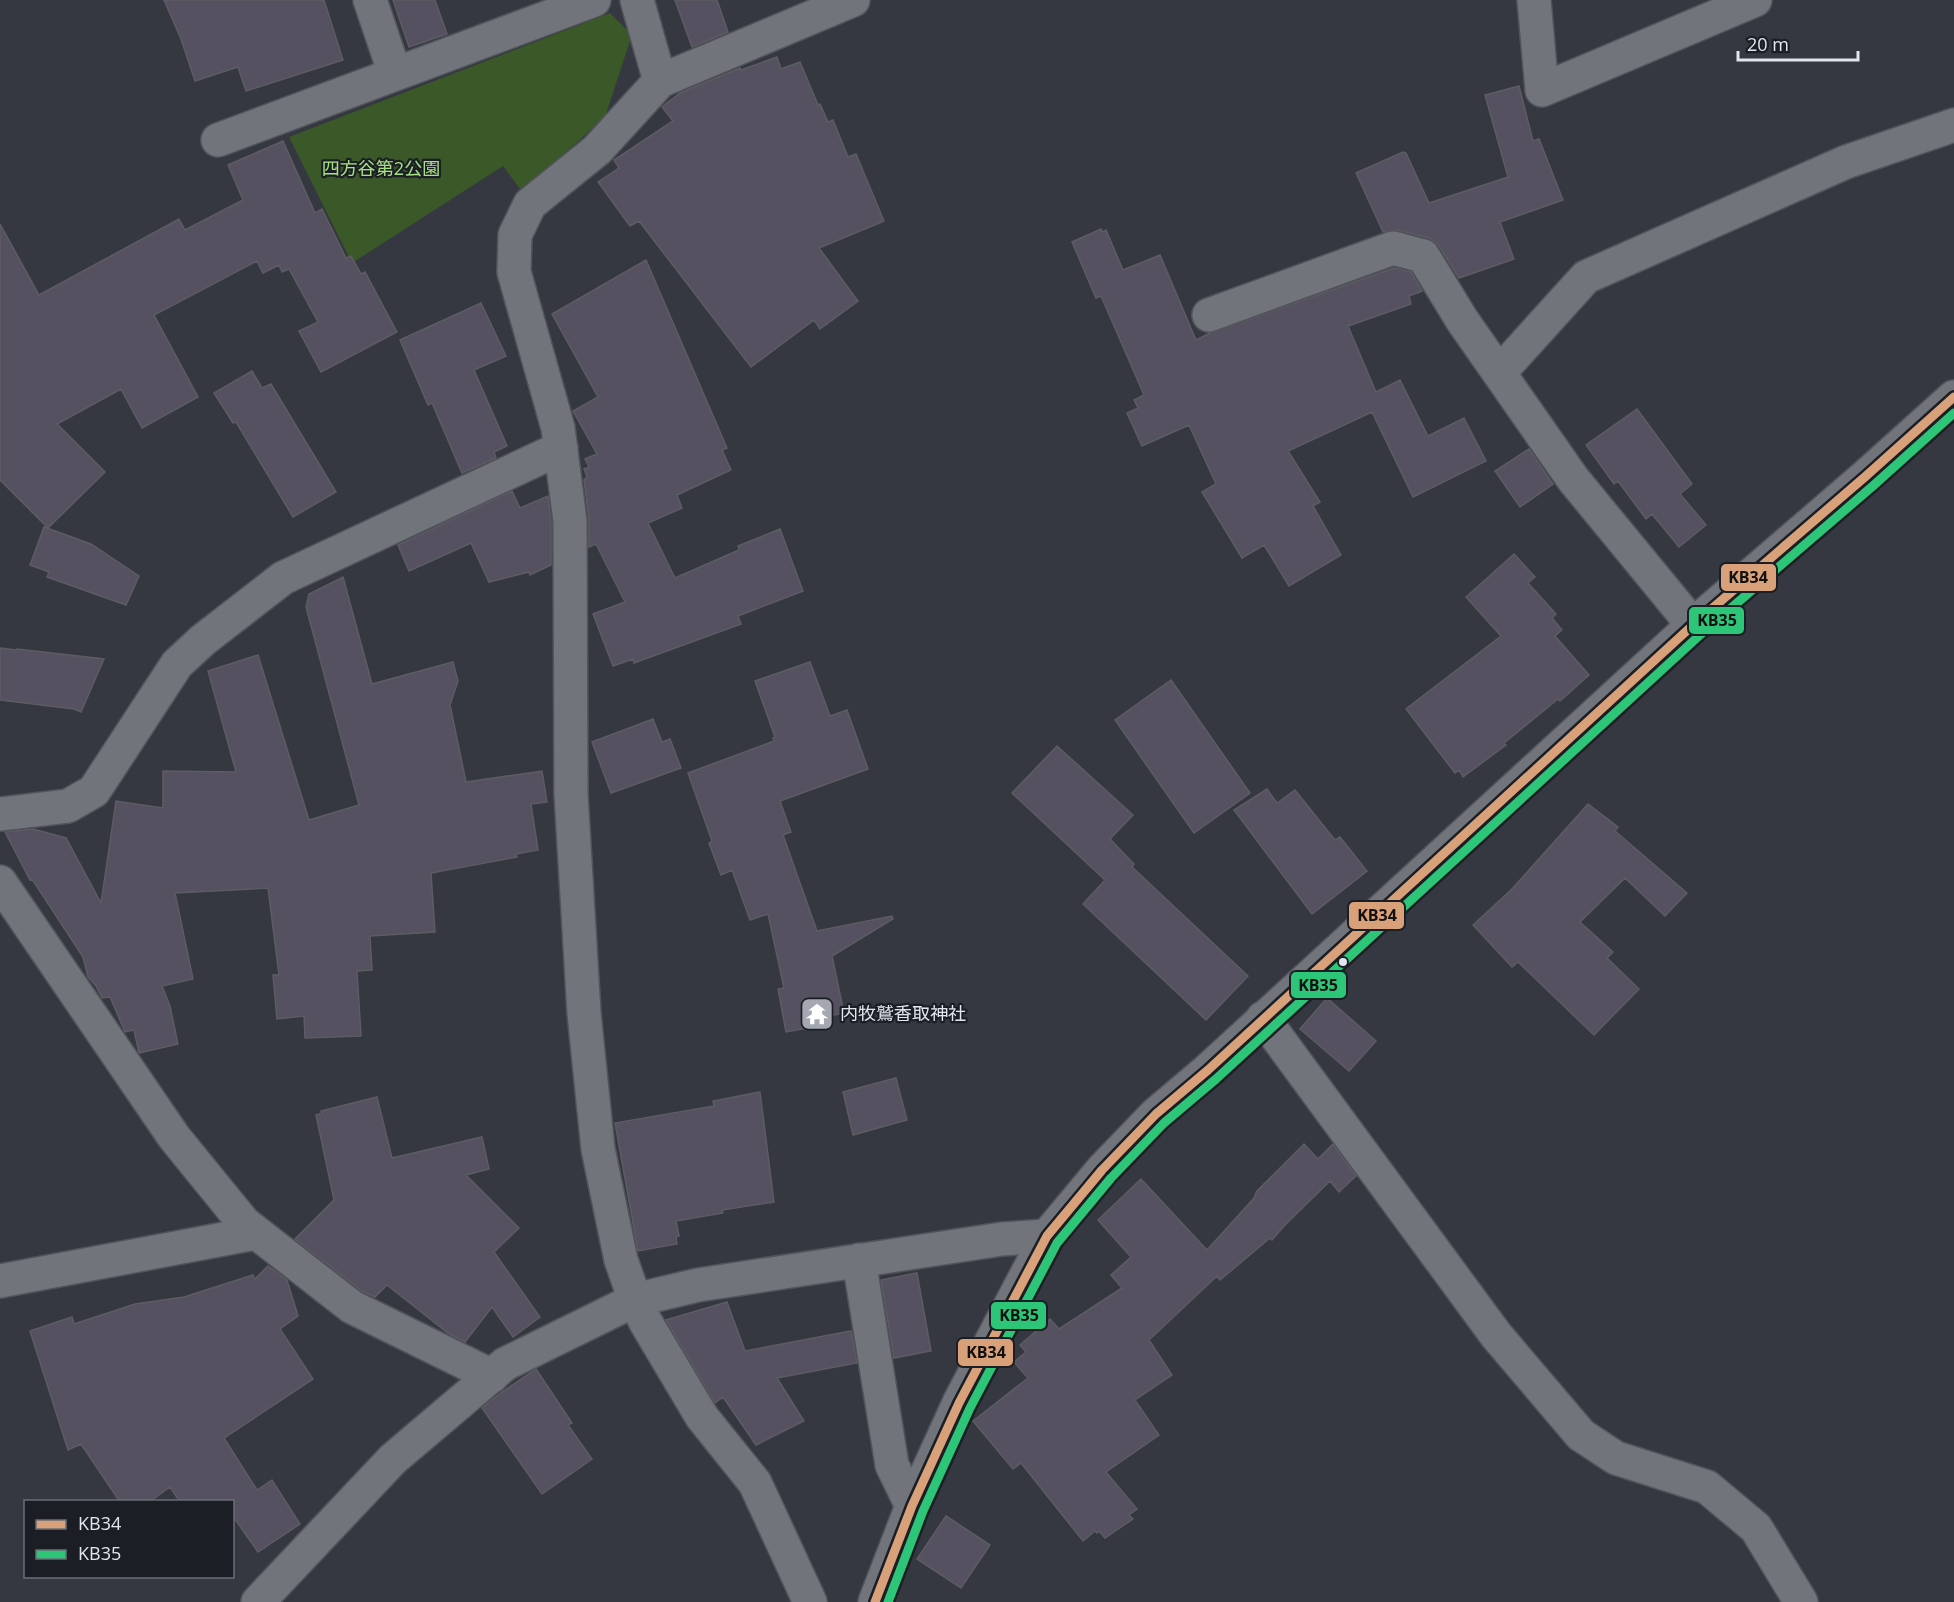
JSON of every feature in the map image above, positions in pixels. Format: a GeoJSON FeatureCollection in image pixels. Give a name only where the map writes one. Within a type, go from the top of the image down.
{"type":"FeatureCollection","features":[{"type":"Feature","properties":{"kind":"street"},"geometry":{"type":"LineString","coordinates":[[370,0],[395,74]]}},
{"type":"Feature","properties":{"kind":"street"},"geometry":{"type":"LineString","coordinates":[[218,140],[594,0]]}},
{"type":"Feature","properties":{"kind":"street"},"geometry":{"type":"LineString","coordinates":[[637,0],[660,81]]}},
{"type":"Feature","properties":{"kind":"street"},"geometry":{"type":"LineString","coordinates":[[810,1602],[755,1483],[702,1417],[645,1321],[621,1260],[598,1149],[584,1013],[571,794],[570,521],[558,428],[514,272],[515,235],[531,204],[597,150],[660,81],[853,0]]}},
{"type":"Feature","properties":{"kind":"street"},"geometry":{"type":"LineString","coordinates":[[1534,0],[1542,90],[1755,0]]}},
{"type":"Feature","properties":{"kind":"street"},"geometry":{"type":"LineString","coordinates":[[1499,373],[1586,277],[1846,162],[1954,125]]}},
{"type":"Feature","properties":{"kind":"street"},"geometry":{"type":"LineString","coordinates":[[1209,315],[1393,248],[1423,256],[1462,320],[1573,479],[1693,625]]}},
{"type":"Feature","properties":{"kind":"street"},"geometry":{"type":"LineString","coordinates":[[875,1602],[912,1506],[959,1403],[1047,1236],[1102,1170],[1156,1114],[1693,625],[1954,397]]}},
{"type":"Feature","properties":{"kind":"street"},"geometry":{"type":"LineString","coordinates":[[0,814],[68,806],[94,791],[177,664],[203,640],[283,578],[561,448]]}},
{"type":"Feature","properties":{"kind":"street"},"geometry":{"type":"LineString","coordinates":[[0,882],[174,1137],[244,1223],[352,1307],[492,1376]]}},
{"type":"Feature","properties":{"kind":"street"},"geometry":{"type":"LineString","coordinates":[[1263,1018],[1496,1335],[1581,1435],[1616,1458],[1707,1487],[1756,1528],[1801,1602]]}},
{"type":"Feature","properties":{"kind":"street"},"geometry":{"type":"LineString","coordinates":[[0,1281],[256,1233]]}},
{"type":"Feature","properties":{"kind":"street"},"geometry":{"type":"LineString","coordinates":[[258,1602],[393,1459],[505,1364],[635,1300],[698,1285],[1002,1239],[1047,1236]]}},
{"type":"Feature","properties":{"kind":"street"},"geometry":{"type":"LineString","coordinates":[[859,1260],[892,1465],[912,1506]]}},
{"type":"Feature","properties":{"kind":"green space","name":"四方谷第2公園"},"geometry":{"type":"Polygon","coordinates":[[[610,13],[632,35],[605,117],[555,162],[520,189],[503,166],[352,263],[289,137],[610,13]]]}},
{"type":"Feature","properties":{"kind":"building"},"geometry":{"type":"Polygon","coordinates":[[[164,0],[324,0],[343,60],[246,91],[238,67],[195,81],[181,39],[164,0]]]}},
{"type":"Feature","properties":{"kind":"building"},"geometry":{"type":"Polygon","coordinates":[[[393,0],[435,0],[447,34],[409,47],[393,0]]]}},
{"type":"Feature","properties":{"kind":"building"},"geometry":{"type":"Polygon","coordinates":[[[675,0],[717,0],[728,32],[692,47],[675,0]]]}},
{"type":"Feature","properties":{"kind":"building"},"geometry":{"type":"Polygon","coordinates":[[[777,57],[781,69],[800,62],[818,105],[820,104],[828,122],[833,120],[848,157],[856,154],[884,221],[819,248],[858,301],[820,329],[814,320],[751,367],[639,221],[630,226],[598,182],[619,168],[614,160],[673,121],[662,107],[680,93],[740,68],[741,70],[777,57]]]}},
{"type":"Feature","properties":{"kind":"building"},"geometry":{"type":"Polygon","coordinates":[[[1519,86],[1533,141],[1539,139],[1563,200],[1500,222],[1514,259],[1459,278],[1439,246],[1429,238],[1398,230],[1383,232],[1356,173],[1403,152],[1406,153],[1429,203],[1508,177],[1485,95],[1519,86]]]}},
{"type":"Feature","properties":{"kind":"building"},"geometry":{"type":"Polygon","coordinates":[[[283,141],[315,213],[322,209],[346,258],[351,256],[361,274],[365,272],[397,332],[321,372],[299,331],[318,322],[289,269],[282,272],[279,265],[263,273],[257,261],[154,315],[198,397],[142,428],[121,389],[57,424],[105,472],[48,528],[0,480],[0,224],[39,295],[179,219],[185,230],[243,200],[228,165],[283,141]]]}},
{"type":"Feature","properties":{"kind":"building"},"geometry":{"type":"Polygon","coordinates":[[[1101,229],[1102,232],[1106,230],[1123,270],[1160,255],[1196,340],[1394,268],[1411,272],[1422,291],[1409,296],[1411,304],[1348,326],[1376,392],[1400,380],[1428,436],[1464,418],[1486,461],[1413,497],[1372,412],[1288,451],[1320,502],[1313,506],[1341,555],[1289,586],[1264,545],[1242,558],[1202,492],[1216,484],[1189,425],[1142,446],[1127,413],[1138,408],[1134,400],[1144,395],[1101,296],[1096,298],[1072,242],[1101,229]]]}},
{"type":"Feature","properties":{"kind":"building"},"geometry":{"type":"Polygon","coordinates":[[[646,260],[727,448],[722,450],[731,470],[677,495],[682,508],[648,523],[675,578],[739,550],[738,546],[780,529],[803,591],[738,616],[741,624],[634,663],[633,659],[613,666],[593,614],[625,602],[596,544],[589,547],[589,519],[584,480],[587,477],[584,469],[589,467],[585,459],[597,454],[573,411],[598,397],[552,314],[646,260]]]}},
{"type":"Feature","properties":{"kind":"building"},"geometry":{"type":"Polygon","coordinates":[[[481,303],[506,356],[474,370],[507,446],[494,452],[496,458],[462,473],[432,403],[428,405],[400,340],[481,303]]]}},
{"type":"Feature","properties":{"kind":"building"},"geometry":{"type":"Polygon","coordinates":[[[252,371],[262,388],[271,384],[336,492],[293,517],[236,422],[233,423],[214,393],[252,371]]]}},
{"type":"Feature","properties":{"kind":"building"},"geometry":{"type":"Polygon","coordinates":[[[1637,409],[1692,484],[1680,494],[1706,525],[1679,547],[1652,514],[1646,519],[1618,481],[1614,484],[1586,445],[1637,409]]]}},
{"type":"Feature","properties":{"kind":"building"},"geometry":{"type":"Polygon","coordinates":[[[1529,449],[1553,484],[1520,507],[1495,471],[1529,449]]]}},
{"type":"Feature","properties":{"kind":"building"},"geometry":{"type":"Polygon","coordinates":[[[512,491],[520,508],[548,496],[551,522],[551,565],[530,575],[529,572],[489,582],[471,543],[409,571],[398,545],[512,491]]]}},
{"type":"Feature","properties":{"kind":"building"},"geometry":{"type":"Polygon","coordinates":[[[44,527],[91,544],[139,576],[126,605],[47,577],[49,572],[30,565],[44,527]]]}},
{"type":"Feature","properties":{"kind":"building"},"geometry":{"type":"Polygon","coordinates":[[[1514,554],[1535,577],[1528,583],[1556,614],[1552,618],[1562,630],[1555,636],[1589,675],[1560,701],[1558,699],[1504,743],[1506,745],[1463,777],[1459,770],[1455,773],[1406,709],[1501,636],[1466,597],[1514,554]]]}},
{"type":"Feature","properties":{"kind":"building"},"geometry":{"type":"Polygon","coordinates":[[[343,577],[372,684],[453,662],[458,681],[450,705],[466,782],[542,771],[547,802],[531,804],[538,850],[516,854],[517,857],[431,873],[435,932],[370,936],[372,970],[357,971],[361,1036],[305,1038],[304,1016],[277,1019],[273,975],[279,975],[268,888],[175,893],[193,979],[162,986],[170,1006],[178,1044],[139,1053],[134,1030],[125,1032],[110,997],[102,998],[88,977],[83,957],[32,879],[30,880],[5,832],[33,829],[66,838],[101,903],[116,801],[163,808],[163,771],[236,772],[208,671],[258,655],[309,820],[359,805],[306,607],[309,594],[343,577]]]}},
{"type":"Feature","properties":{"kind":"building"},"geometry":{"type":"Polygon","coordinates":[[[0,648],[104,659],[81,712],[74,709],[0,700],[0,648]]]}},
{"type":"Feature","properties":{"kind":"building"},"geometry":{"type":"Polygon","coordinates":[[[810,662],[830,716],[847,710],[868,769],[780,801],[791,832],[783,835],[817,931],[892,916],[893,919],[832,956],[844,1013],[829,1016],[830,1024],[786,1032],[778,989],[784,988],[768,914],[750,920],[732,870],[721,875],[709,843],[712,841],[688,773],[774,741],[775,737],[755,681],[810,662]]]}},
{"type":"Feature","properties":{"kind":"building"},"geometry":{"type":"Polygon","coordinates":[[[1171,680],[1250,793],[1194,833],[1115,720],[1171,680]]]}},
{"type":"Feature","properties":{"kind":"building"},"geometry":{"type":"Polygon","coordinates":[[[653,719],[662,742],[670,739],[681,768],[611,793],[592,742],[653,719]]]}},
{"type":"Feature","properties":{"kind":"building"},"geometry":{"type":"Polygon","coordinates":[[[1057,746],[1133,815],[1110,839],[1134,864],[1132,867],[1248,976],[1206,1020],[1083,904],[1105,880],[1012,793],[1057,746]]]}},
{"type":"Feature","properties":{"kind":"building"},"geometry":{"type":"Polygon","coordinates":[[[1267,789],[1277,803],[1295,790],[1335,840],[1340,837],[1367,871],[1312,914],[1234,810],[1267,789]]]}},
{"type":"Feature","properties":{"kind":"building"},"geometry":{"type":"Polygon","coordinates":[[[1588,804],[1618,827],[1615,831],[1687,893],[1665,916],[1625,878],[1580,922],[1613,952],[1607,958],[1639,989],[1594,1035],[1518,962],[1512,967],[1473,925],[1512,889],[1588,804]]]}},
{"type":"Feature","properties":{"kind":"building"},"geometry":{"type":"Polygon","coordinates":[[[1327,998],[1376,1041],[1349,1071],[1300,1029],[1327,998]]]}},
{"type":"Feature","properties":{"kind":"building"},"geometry":{"type":"Polygon","coordinates":[[[896,1078],[907,1120],[853,1135],[843,1092],[896,1078]]]}},
{"type":"Feature","properties":{"kind":"building"},"geometry":{"type":"Polygon","coordinates":[[[760,1092],[774,1202],[722,1210],[723,1213],[676,1221],[679,1236],[676,1237],[677,1244],[638,1251],[615,1123],[714,1106],[713,1101],[760,1092]]]}},
{"type":"Feature","properties":{"kind":"building"},"geometry":{"type":"Polygon","coordinates":[[[377,1097],[392,1158],[482,1137],[489,1169],[466,1175],[519,1228],[494,1252],[540,1317],[513,1337],[492,1307],[465,1342],[448,1333],[387,1285],[375,1297],[362,1291],[295,1239],[334,1200],[316,1115],[322,1113],[321,1111],[377,1097]]]}},
{"type":"Feature","properties":{"kind":"building"},"geometry":{"type":"Polygon","coordinates":[[[1304,1144],[1318,1159],[1333,1144],[1356,1176],[1339,1192],[1330,1181],[1272,1240],[1270,1238],[1220,1280],[1217,1276],[1149,1340],[1172,1375],[1135,1400],[1159,1435],[1106,1472],[1137,1509],[1129,1515],[1133,1519],[1105,1538],[1099,1531],[1097,1533],[1095,1531],[1083,1541],[1021,1463],[1013,1469],[973,1421],[1028,1378],[1014,1362],[1026,1352],[1020,1345],[1050,1319],[1059,1329],[1122,1288],[1111,1275],[1131,1257],[1098,1220],[1141,1179],[1207,1250],[1254,1198],[1257,1191],[1304,1144]]]}},
{"type":"Feature","properties":{"kind":"building"},"geometry":{"type":"Polygon","coordinates":[[[268,1266],[287,1280],[298,1316],[280,1329],[313,1379],[224,1438],[257,1490],[272,1480],[300,1524],[258,1552],[234,1518],[234,1500],[179,1500],[170,1487],[152,1500],[119,1500],[81,1444],[68,1450],[30,1331],[72,1317],[74,1324],[135,1304],[184,1297],[253,1275],[255,1279],[268,1266]]]}},
{"type":"Feature","properties":{"kind":"building"},"geometry":{"type":"Polygon","coordinates":[[[917,1273],[931,1351],[894,1358],[881,1280],[917,1273]]]}},
{"type":"Feature","properties":{"kind":"building"},"geometry":{"type":"Polygon","coordinates":[[[727,1302],[745,1351],[851,1331],[857,1363],[777,1378],[804,1421],[756,1445],[723,1397],[715,1403],[666,1320],[727,1302]]]}},
{"type":"Feature","properties":{"kind":"building"},"geometry":{"type":"Polygon","coordinates":[[[536,1369],[572,1423],[568,1425],[592,1459],[542,1494],[482,1408],[536,1369]]]}},
{"type":"Feature","properties":{"kind":"building"},"geometry":{"type":"Polygon","coordinates":[[[946,1516],[990,1545],[961,1588],[917,1559],[946,1516]]]}},
{"type":"Feature","properties":{"kind":"transit line","name":"KB34"},"geometry":{"type":"LineString","coordinates":[[875,1602],[912,1506],[959,1403],[1047,1236],[1102,1170],[1156,1114],[1208,1070],[1693,625],[1954,397]]}},
{"type":"Feature","properties":{"kind":"transit line","name":"KB35"},"geometry":{"type":"LineString","coordinates":[[888,1602],[923,1511],[970,1408],[1057,1243],[1111,1178],[1164,1123],[1216,1079],[1701,634],[1954,413]]}},
{"type":"Feature","properties":{"kind":"place","name":"内牧鷲香取神社"},"geometry":{"type":"Point","coordinates":[817,1014]}}]}
